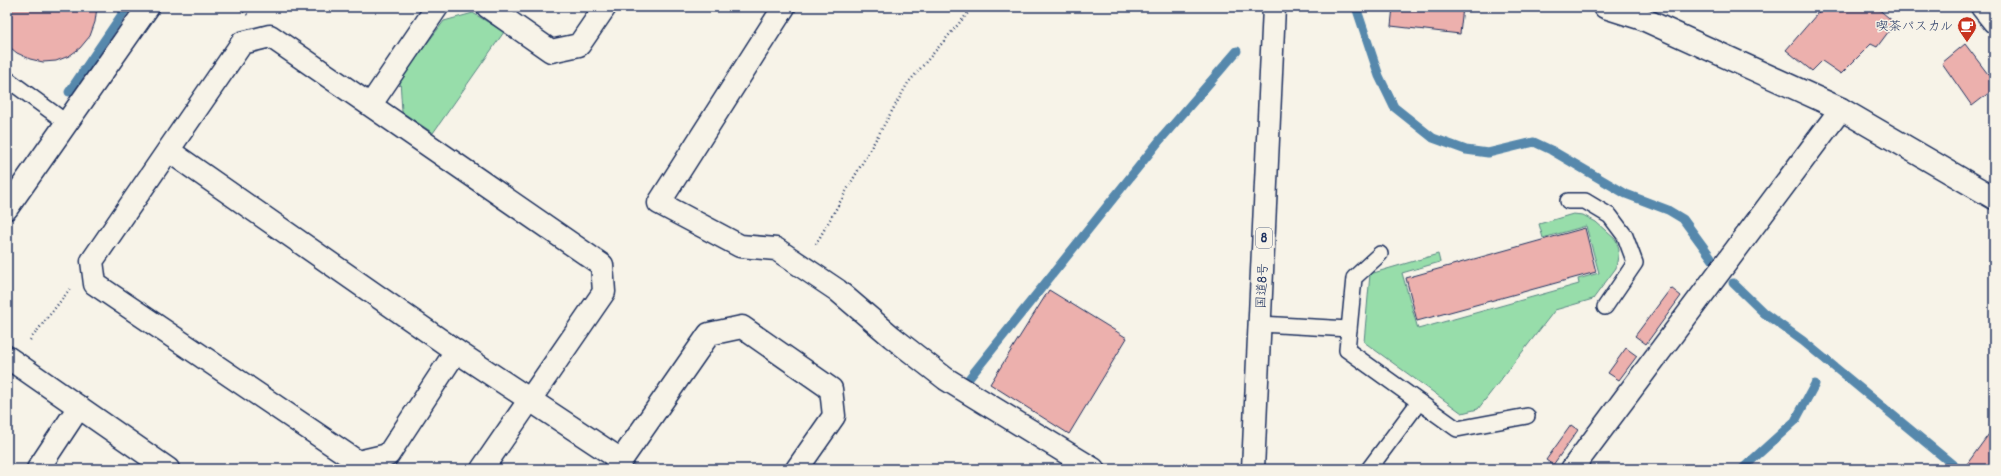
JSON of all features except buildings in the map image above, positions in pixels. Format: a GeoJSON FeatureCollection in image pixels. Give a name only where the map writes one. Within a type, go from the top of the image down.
{"type":"FeatureCollection","features":[{"type":"Feature","properties":{"kind":"main road"},"geometry":{"type":"LineString","coordinates":[[7,208],[148,7]]}},
{"type":"Feature","properties":{"kind":"main road"},"geometry":{"type":"LineString","coordinates":[[371,104],[437,7]]}},
{"type":"Feature","properties":{"kind":"main road"},"geometry":{"type":"LineString","coordinates":[[488,7],[551,50],[579,45],[605,7]]}},
{"type":"Feature","properties":{"kind":"main road"},"geometry":{"type":"LineString","coordinates":[[784,7],[659,203],[740,246],[776,250],[837,290],[892,337],[946,379],[1093,469]]}},
{"type":"Feature","properties":{"kind":"main road","name":"国道8号"},"geometry":{"type":"LineString","coordinates":[[1253,469],[1274,7]]}},
{"type":"Feature","properties":{"kind":"main road"},"geometry":{"type":"LineString","coordinates":[[1605,7],[1643,19],[1841,109],[1994,198]]}},
{"type":"Feature","properties":{"kind":"main road"},"geometry":{"type":"LineString","coordinates":[[1982,7],[1994,22]]}},
{"type":"Feature","properties":{"kind":"main road"},"geometry":{"type":"LineString","coordinates":[[456,351],[388,455],[358,462],[95,284],[92,260],[169,151],[242,43],[270,36],[371,104],[602,265],[604,292],[482,469]]}},
{"type":"Feature","properties":{"kind":"main road"},"geometry":{"type":"LineString","coordinates":[[1572,469],[1841,109]]}},
{"type":"Feature","properties":{"kind":"main road"},"geometry":{"type":"LineString","coordinates":[[169,151],[456,351],[529,399],[618,464],[709,334],[742,327],[831,389],[834,416],[797,469]]}},
{"type":"Feature","properties":{"kind":"main road"},"geometry":{"type":"LineString","coordinates":[[7,357],[168,469]]}},
{"type":"Feature","properties":{"kind":"main road"},"geometry":{"type":"LineString","coordinates":[[38,469],[79,407]]}},
{"type":"Feature","properties":{"kind":"lane"},"geometry":{"type":"LineString","coordinates":[[7,79],[67,123]]}},
{"type":"Feature","properties":{"kind":"lane"},"geometry":{"type":"LineString","coordinates":[[1568,201],[1585,201],[1610,216],[1625,236],[1635,263],[1605,307]]}},
{"type":"Feature","properties":{"kind":"lane"},"geometry":{"type":"LineString","coordinates":[[1380,254],[1354,278],[1347,350],[1457,429],[1527,416]]}},
{"type":"Feature","properties":{"kind":"lane"},"geometry":{"type":"LineString","coordinates":[[1260,324],[1349,329]]}},
{"type":"Feature","properties":{"kind":"lane"},"geometry":{"type":"LineString","coordinates":[[1369,469],[1419,402]]}},
{"type":"Feature","properties":{"kind":"path"},"geometry":{"type":"LineString","coordinates":[[803,267],[908,83],[973,7]]}},
{"type":"Feature","properties":{"kind":"path"},"geometry":{"type":"LineString","coordinates":[[29,341],[92,260]]}},
{"type":"Feature","properties":{"kind":"green space"},"geometry":{"type":"Polygon","coordinates":[[[473,13],[504,32],[433,133],[402,112],[400,79],[444,21],[473,13]]]}},
{"type":"Feature","properties":{"kind":"green space"},"geometry":{"type":"Polygon","coordinates":[[[1573,214],[1583,215],[1596,222],[1616,240],[1619,250],[1616,268],[1593,299],[1555,310],[1478,409],[1462,413],[1364,342],[1370,274],[1438,254],[1440,262],[1402,273],[1418,329],[1579,284],[1578,279],[1599,273],[1586,226],[1543,238],[1539,224],[1573,214]]]}},
{"type":"Feature","properties":{"kind":"waterway"},"geometry":{"type":"LineString","coordinates":[[69,92],[127,7]]}},
{"type":"Feature","properties":{"kind":"waterway"},"geometry":{"type":"LineString","coordinates":[[1356,7],[1379,76],[1394,107],[1433,138],[1466,150],[1488,153],[1534,142],[1551,150],[1626,194],[1668,210],[1683,219],[1713,260]]}},
{"type":"Feature","properties":{"kind":"waterway"},"geometry":{"type":"LineString","coordinates":[[967,381],[1160,140],[1237,51]]}},
{"type":"Feature","properties":{"kind":"waterway"},"geometry":{"type":"LineString","coordinates":[[1733,283],[1764,313],[1803,341],[1958,469]]}},
{"type":"Feature","properties":{"kind":"waterway"},"geometry":{"type":"LineString","coordinates":[[1742,469],[1795,421],[1815,384]]}},
{"type":"Feature","properties":{"kind":"place","name":"喫茶パスカル"},"geometry":{"type":"Point","coordinates":[1967,43]}}]}
